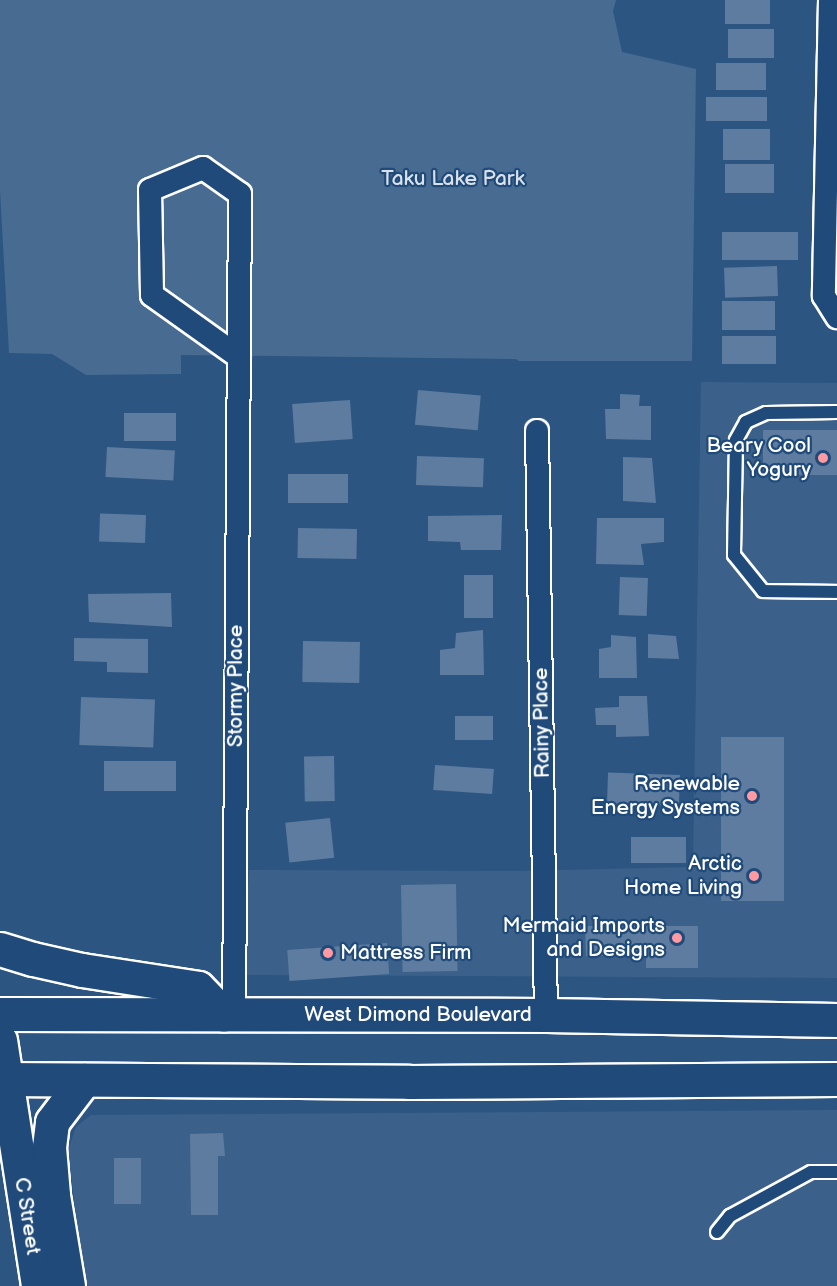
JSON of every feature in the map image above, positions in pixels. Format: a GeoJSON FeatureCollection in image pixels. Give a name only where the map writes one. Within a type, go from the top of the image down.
{"type":"FeatureCollection","features":[{"type":"Feature","properties":{"kind":"main road"},"geometry":{"type":"LineString","coordinates":[[0,949],[82,970],[198,988],[229,1015]]}},
{"type":"Feature","properties":{"kind":"main road","name":"West Dimond Boulevard"},"geometry":{"type":"LineString","coordinates":[[0,1014],[546,1015],[837,1020]]}},
{"type":"Feature","properties":{"kind":"main road","name":"C Street"},"geometry":{"type":"LineString","coordinates":[[0,1040],[3,1079],[38,1286]]}},
{"type":"Feature","properties":{"kind":"main road"},"geometry":{"type":"LineString","coordinates":[[3,1079],[409,1082],[837,1079]]}},
{"type":"Feature","properties":{"kind":"main road"},"geometry":{"type":"LineString","coordinates":[[68,1286],[53,1195],[49,1147],[52,1122],[84,1080]]}},
{"type":"Feature","properties":{"kind":"street"},"geometry":{"type":"LineString","coordinates":[[830,0],[833,121],[824,296],[837,317]]}},
{"type":"Feature","properties":{"kind":"street","name":"Stormy Place"},"geometry":{"type":"LineString","coordinates":[[229,1015],[238,357],[240,194],[203,168],[150,190],[152,295],[238,357]]}},
{"type":"Feature","properties":{"kind":"street","name":"Rainy Place"},"geometry":{"type":"LineString","coordinates":[[537,431],[546,1015]]}},
{"type":"Feature","properties":{"kind":"lane"},"geometry":{"type":"LineString","coordinates":[[837,412],[766,413],[746,422],[736,440],[734,555],[763,591],[837,592]]}},
{"type":"Feature","properties":{"kind":"lane"},"geometry":{"type":"LineString","coordinates":[[717,1232],[730,1216],[811,1172],[837,1172]]}},
{"type":"Feature","properties":{"kind":"shaded area"},"geometry":{"type":"Polygon","coordinates":[[[701,382],[837,383],[837,978],[244,975],[249,870],[520,871],[693,867],[701,382]]]}},
{"type":"Feature","properties":{"kind":"shaded area"},"geometry":{"type":"Polygon","coordinates":[[[837,1110],[837,1286],[85,1286],[68,1150],[76,1127],[91,1115],[837,1110]]]}},
{"type":"Feature","properties":{"kind":"green space","name":"Taku Lake Park"},"geometry":{"type":"Polygon","coordinates":[[[0,0],[616,0],[613,11],[622,52],[696,69],[692,361],[519,361],[516,359],[181,355],[181,374],[86,375],[52,354],[9,353],[0,191],[0,0]]]}},
{"type":"Feature","properties":{"kind":"building"},"geometry":{"type":"Polygon","coordinates":[[[725,0],[770,0],[770,24],[725,24],[725,0]]]}},
{"type":"Feature","properties":{"kind":"building"},"geometry":{"type":"Polygon","coordinates":[[[728,29],[774,29],[774,58],[728,58],[728,29]]]}},
{"type":"Feature","properties":{"kind":"building"},"geometry":{"type":"Polygon","coordinates":[[[716,63],[766,63],[766,90],[716,90],[716,63]]]}},
{"type":"Feature","properties":{"kind":"building"},"geometry":{"type":"Polygon","coordinates":[[[706,97],[767,97],[767,121],[706,121],[706,97]]]}},
{"type":"Feature","properties":{"kind":"building"},"geometry":{"type":"Polygon","coordinates":[[[723,129],[770,129],[770,160],[723,160],[723,129]]]}},
{"type":"Feature","properties":{"kind":"building"},"geometry":{"type":"Polygon","coordinates":[[[725,164],[774,164],[774,193],[725,193],[725,164]]]}},
{"type":"Feature","properties":{"kind":"building"},"geometry":{"type":"Polygon","coordinates":[[[722,232],[798,232],[798,260],[722,260],[722,232]]]}},
{"type":"Feature","properties":{"kind":"building"},"geometry":{"type":"Polygon","coordinates":[[[777,266],[778,296],[725,298],[724,268],[777,266]]]}},
{"type":"Feature","properties":{"kind":"building"},"geometry":{"type":"Polygon","coordinates":[[[722,301],[775,301],[775,330],[722,330],[722,301]]]}},
{"type":"Feature","properties":{"kind":"building"},"geometry":{"type":"Polygon","coordinates":[[[722,336],[776,336],[776,364],[722,364],[722,336]]]}},
{"type":"Feature","properties":{"kind":"building"},"geometry":{"type":"Polygon","coordinates":[[[418,390],[481,395],[478,430],[415,425],[418,390]]]}},
{"type":"Feature","properties":{"kind":"building"},"geometry":{"type":"Polygon","coordinates":[[[620,394],[640,395],[639,406],[651,406],[651,440],[606,439],[605,409],[620,409],[620,394]]]}},
{"type":"Feature","properties":{"kind":"building"},"geometry":{"type":"Polygon","coordinates":[[[350,400],[353,439],[295,443],[292,404],[350,400]]]}},
{"type":"Feature","properties":{"kind":"building"},"geometry":{"type":"Polygon","coordinates":[[[124,413],[176,413],[176,441],[124,441],[124,413]]]}},
{"type":"Feature","properties":{"kind":"building"},"geometry":{"type":"Polygon","coordinates":[[[763,430],[837,430],[837,475],[763,475],[763,430]]]}},
{"type":"Feature","properties":{"kind":"building"},"geometry":{"type":"Polygon","coordinates":[[[107,447],[175,451],[173,481],[105,477],[107,447]]]}},
{"type":"Feature","properties":{"kind":"building"},"geometry":{"type":"Polygon","coordinates":[[[417,456],[484,458],[483,487],[416,485],[417,456]]]}},
{"type":"Feature","properties":{"kind":"building"},"geometry":{"type":"Polygon","coordinates":[[[623,457],[652,458],[656,503],[623,501],[623,457]]]}},
{"type":"Feature","properties":{"kind":"building"},"geometry":{"type":"Polygon","coordinates":[[[288,474],[348,474],[348,503],[288,503],[288,474]]]}},
{"type":"Feature","properties":{"kind":"building"},"geometry":{"type":"Polygon","coordinates":[[[100,513],[146,515],[145,543],[99,541],[100,513]]]}},
{"type":"Feature","properties":{"kind":"building"},"geometry":{"type":"Polygon","coordinates":[[[502,515],[501,550],[461,550],[460,542],[428,541],[428,516],[502,515]]]}},
{"type":"Feature","properties":{"kind":"building"},"geometry":{"type":"Polygon","coordinates":[[[597,518],[664,518],[664,542],[641,544],[644,565],[596,564],[597,518]]]}},
{"type":"Feature","properties":{"kind":"building"},"geometry":{"type":"Polygon","coordinates":[[[298,528],[357,529],[356,559],[297,558],[298,528]]]}},
{"type":"Feature","properties":{"kind":"building"},"geometry":{"type":"Polygon","coordinates":[[[464,575],[493,575],[493,618],[464,618],[464,575]]]}},
{"type":"Feature","properties":{"kind":"building"},"geometry":{"type":"Polygon","coordinates":[[[620,577],[648,578],[647,616],[619,615],[620,577]]]}},
{"type":"Feature","properties":{"kind":"building"},"geometry":{"type":"Polygon","coordinates":[[[171,593],[172,627],[89,622],[88,594],[171,593]]]}},
{"type":"Feature","properties":{"kind":"building"},"geometry":{"type":"Polygon","coordinates":[[[483,630],[484,675],[440,675],[440,650],[455,648],[456,633],[483,630]]]}},
{"type":"Feature","properties":{"kind":"building"},"geometry":{"type":"Polygon","coordinates":[[[648,634],[676,636],[679,659],[648,658],[648,634]]]}},
{"type":"Feature","properties":{"kind":"building"},"geometry":{"type":"Polygon","coordinates":[[[611,635],[636,637],[637,678],[599,678],[599,649],[611,647],[611,635]]]}},
{"type":"Feature","properties":{"kind":"building"},"geometry":{"type":"Polygon","coordinates":[[[74,638],[148,639],[148,673],[107,672],[107,662],[74,661],[74,638]]]}},
{"type":"Feature","properties":{"kind":"building"},"geometry":{"type":"Polygon","coordinates":[[[303,641],[360,642],[359,683],[302,682],[303,641]]]}},
{"type":"Feature","properties":{"kind":"building"},"geometry":{"type":"Polygon","coordinates":[[[619,696],[647,696],[649,736],[616,737],[616,725],[596,725],[595,708],[619,707],[619,696]]]}},
{"type":"Feature","properties":{"kind":"building"},"geometry":{"type":"Polygon","coordinates":[[[81,697],[155,700],[153,748],[79,745],[81,697]]]}},
{"type":"Feature","properties":{"kind":"building"},"geometry":{"type":"Polygon","coordinates":[[[455,716],[493,716],[493,740],[455,740],[455,716]]]}},
{"type":"Feature","properties":{"kind":"building"},"geometry":{"type":"Polygon","coordinates":[[[721,737],[784,737],[784,901],[721,901],[721,737]]]}},
{"type":"Feature","properties":{"kind":"building"},"geometry":{"type":"Polygon","coordinates":[[[334,756],[335,801],[305,802],[304,757],[334,756]]]}},
{"type":"Feature","properties":{"kind":"building"},"geometry":{"type":"Polygon","coordinates":[[[104,761],[176,761],[176,791],[104,791],[104,761]]]}},
{"type":"Feature","properties":{"kind":"building"},"geometry":{"type":"Polygon","coordinates":[[[435,765],[494,769],[492,794],[433,790],[435,765]]]}},
{"type":"Feature","properties":{"kind":"building"},"geometry":{"type":"Polygon","coordinates":[[[608,772],[680,775],[679,806],[607,803],[608,772]]]}},
{"type":"Feature","properties":{"kind":"building"},"geometry":{"type":"Polygon","coordinates":[[[330,818],[334,858],[289,862],[285,823],[330,818]]]}},
{"type":"Feature","properties":{"kind":"building"},"geometry":{"type":"Polygon","coordinates":[[[631,837],[686,837],[686,863],[631,863],[631,837]]]}},
{"type":"Feature","properties":{"kind":"building"},"geometry":{"type":"Polygon","coordinates":[[[456,884],[458,971],[403,972],[401,885],[456,884]]]}},
{"type":"Feature","properties":{"kind":"building"},"geometry":{"type":"Polygon","coordinates":[[[585,926],[698,926],[698,968],[646,968],[646,956],[586,956],[585,926]]]}},
{"type":"Feature","properties":{"kind":"building"},"geometry":{"type":"Polygon","coordinates":[[[387,943],[389,974],[289,981],[287,950],[387,943]]]}},
{"type":"Feature","properties":{"kind":"building"},"geometry":{"type":"Polygon","coordinates":[[[223,1133],[225,1156],[218,1156],[218,1215],[191,1215],[190,1134],[223,1133]]]}},
{"type":"Feature","properties":{"kind":"building"},"geometry":{"type":"Polygon","coordinates":[[[114,1158],[141,1158],[141,1204],[114,1204],[114,1158]]]}},
{"type":"Feature","properties":{"kind":"place","name":"Beary Cool Yogury"},"geometry":{"type":"Point","coordinates":[823,458]}},
{"type":"Feature","properties":{"kind":"place","name":"Renewable Energy Systems"},"geometry":{"type":"Point","coordinates":[752,796]}},
{"type":"Feature","properties":{"kind":"place","name":"Arctic Home Living"},"geometry":{"type":"Point","coordinates":[754,876]}},
{"type":"Feature","properties":{"kind":"place","name":"Mermaid Imports and Designs"},"geometry":{"type":"Point","coordinates":[677,938]}},
{"type":"Feature","properties":{"kind":"place","name":"Mattress Firm"},"geometry":{"type":"Point","coordinates":[328,953]}}]}
